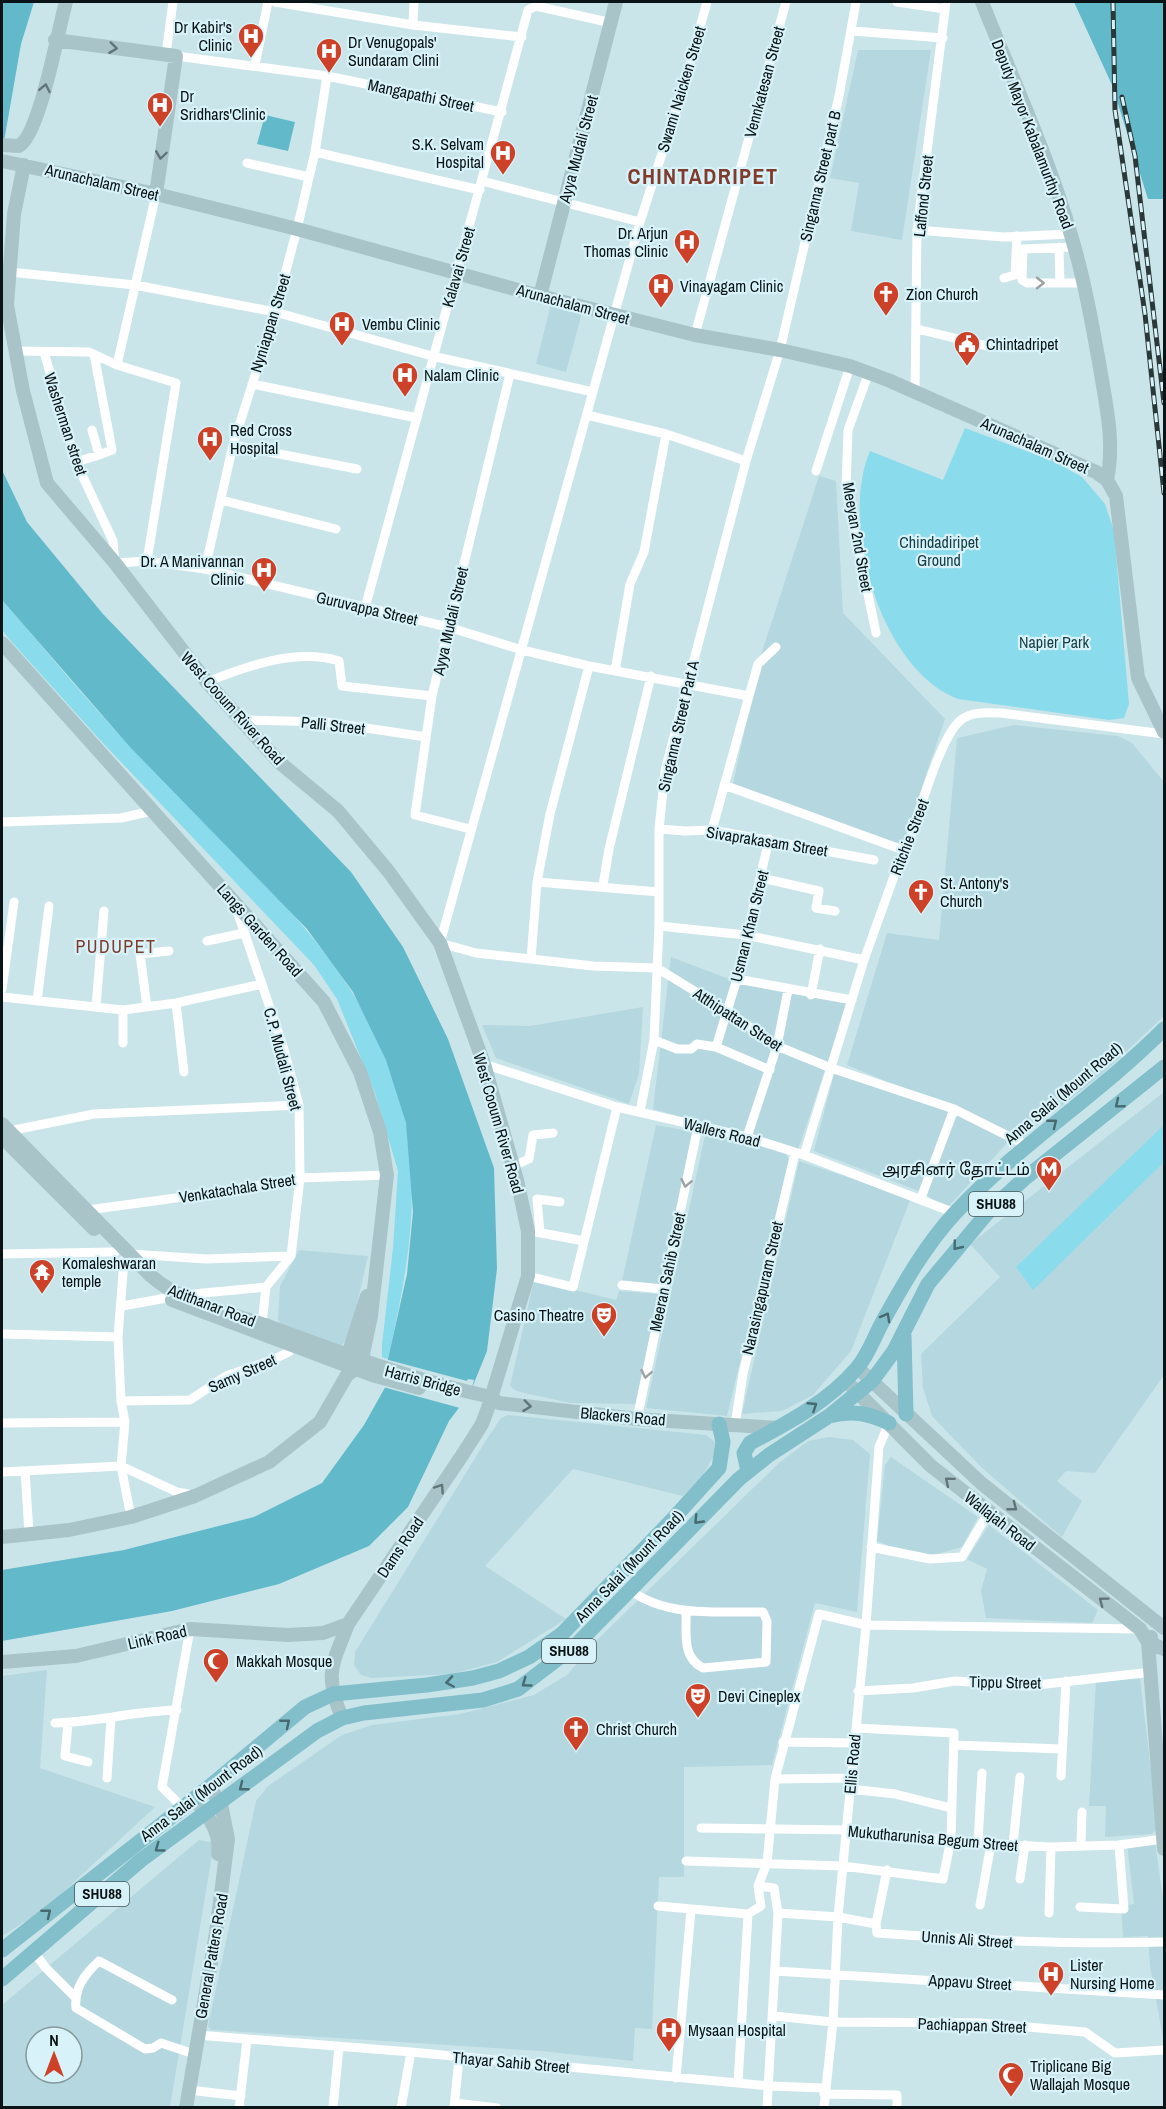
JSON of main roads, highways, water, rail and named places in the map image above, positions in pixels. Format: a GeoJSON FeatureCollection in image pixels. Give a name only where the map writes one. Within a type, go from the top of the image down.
{"type":"FeatureCollection","features":[{"type":"Feature","properties":{"kind":"main road"},"geometry":{"type":"LineString","coordinates":[[2,145],[19,146],[30,134],[43,98],[55,40],[66,2]]}},
{"type":"Feature","properties":{"kind":"main road","name":"Ayya Mudali Street"},"geometry":{"type":"LineString","coordinates":[[540,296],[616,2]]}},
{"type":"Feature","properties":{"kind":"main road","name":"Deputy Mayor Kabalamurthy Road"},"geometry":{"type":"LineString","coordinates":[[982,2],[1044,156],[1073,240],[1084,283],[1107,411],[1111,448],[1107,480]]}},
{"type":"Feature","properties":{"kind":"main road","name":"Mangapathi Street"},"geometry":{"type":"LineString","coordinates":[[55,40],[171,55],[156,194]]}},
{"type":"Feature","properties":{"kind":"main road","name":"Arunachalam Street"},"geometry":{"type":"LineString","coordinates":[[4,161],[156,194],[297,229],[540,296],[695,335],[780,350],[850,366],[869,372],[1096,472],[1107,480],[1116,496],[1138,678],[1164,733]]}},
{"type":"Feature","properties":{"kind":"main road","name":"West Cooum River Road"},"geometry":{"type":"LineString","coordinates":[[24,165],[14,214],[7,304],[15,351],[47,483],[115,563],[207,682],[240,720],[279,762],[338,811],[389,872],[440,943],[484,1064],[534,1232],[528,1276],[493,1402]]}},
{"type":"Feature","properties":{"kind":"main road","name":"Langs Garden Road"},"geometry":{"type":"LineString","coordinates":[[2,643],[324,1002],[360,1072],[380,1132],[387,1175],[370,1317],[351,1364],[320,1422],[269,1462],[195,1496],[130,1517],[69,1530],[28,1533],[2,1538]]}},
{"type":"Feature","properties":{"kind":"main road","name":"Anna Salai (Mount Road)"},"geometry":{"type":"LineString","coordinates":[[744,1475],[744,1453],[750,1443],[832,1394],[858,1368],[868,1354],[912,1269],[956,1213],[1026,1145],[1144,1049],[1164,1029]]}},
{"type":"Feature","properties":{"kind":"main road","name":"Anna Salai (Mount Road)"},"geometry":{"type":"LineString","coordinates":[[2,1979],[141,1860],[221,1804],[285,1752],[342,1718],[498,1695],[518,1689],[555,1663],[744,1475],[829,1416],[872,1381],[894,1351],[904,1327],[928,1284],[989,1211],[1024,1179],[1164,1067]]}},
{"type":"Feature","properties":{"kind":"main road","name":"Adithanar Road"},"geometry":{"type":"LineString","coordinates":[[4,1131],[88,1210],[149,1287],[292,1346],[373,1371]]}},
{"type":"Feature","properties":{"kind":"main road","name":"Adithanar Road"},"geometry":{"type":"LineString","coordinates":[[4,1131],[123,1255]]}},
{"type":"Feature","properties":{"kind":"main road","name":"Adithanar Road"},"geometry":{"type":"LineString","coordinates":[[176,1297],[262,1324],[351,1364]]}},
{"type":"Feature","properties":{"kind":"main road"},"geometry":{"type":"LineString","coordinates":[[904,1327],[906,1414]]}},
{"type":"Feature","properties":{"kind":"main road","name":"Wallajah Road"},"geometry":{"type":"LineString","coordinates":[[858,1368],[981,1483],[1105,1579],[1161,1626]]}},
{"type":"Feature","properties":{"kind":"main road","name":"Harris Bridge"},"geometry":{"type":"LineString","coordinates":[[373,1371],[469,1397]]}},
{"type":"Feature","properties":{"kind":"main road","name":"Wallajah Road"},"geometry":{"type":"LineString","coordinates":[[845,1380],[931,1466],[988,1513],[1140,1629],[1148,1642]]}},
{"type":"Feature","properties":{"kind":"main road","name":"Blackers Road"},"geometry":{"type":"LineString","coordinates":[[469,1397],[493,1402],[637,1419],[778,1428]]}},
{"type":"Feature","properties":{"kind":"main road","name":"Dams Road"},"geometry":{"type":"LineString","coordinates":[[342,1718],[333,1695],[330,1676],[333,1660],[348,1624],[461,1457],[493,1402]]}},
{"type":"Feature","properties":{"kind":"main road"},"geometry":{"type":"LineString","coordinates":[[829,1416],[844,1412],[868,1413],[890,1423]]}},
{"type":"Feature","properties":{"kind":"main road"},"geometry":{"type":"LineString","coordinates":[[719,1424],[723,1443],[719,1468],[744,1475]]}},
{"type":"Feature","properties":{"kind":"main road","name":"Anna Salai (Mount Road)"},"geometry":{"type":"LineString","coordinates":[[2,1950],[209,1787],[305,1707],[333,1695],[478,1677],[506,1668],[529,1657],[577,1619],[719,1468]]}},
{"type":"Feature","properties":{"kind":"main road","name":"Link Road"},"geometry":{"type":"LineString","coordinates":[[2,1662],[76,1656],[190,1629],[288,1635],[323,1634],[348,1624]]}},
{"type":"Feature","properties":{"kind":"main road"},"geometry":{"type":"LineString","coordinates":[[1161,1626],[1148,1642],[1164,1844]]}},
{"type":"Feature","properties":{"kind":"main road"},"geometry":{"type":"LineString","coordinates":[[1148,1642],[1164,1649]]}},
{"type":"Feature","properties":{"kind":"main road"},"geometry":{"type":"LineString","coordinates":[[478,1677],[498,1695],[506,1668]]}},
{"type":"Feature","properties":{"kind":"main road"},"geometry":{"type":"LineString","coordinates":[[209,1787],[221,1804]]}},
{"type":"Feature","properties":{"kind":"main road","name":"General Patters Road"},"geometry":{"type":"LineString","coordinates":[[178,2108],[220,1841],[206,1814],[188,1803]]}},
{"type":"Feature","properties":{"kind":"main road","name":"General Patters Road"},"geometry":{"type":"LineString","coordinates":[[186,2108],[226,1864],[228,1839],[221,1804]]}},
{"type":"Feature","properties":{"kind":"railway"},"geometry":{"type":"LineString","coordinates":[[1113,2],[1115,110],[1145,314],[1164,493]]}},
{"type":"Feature","properties":{"kind":"railway"},"geometry":{"type":"LineString","coordinates":[[1122,97],[1135,156],[1164,403]]}},
{"type":"Feature","properties":{"kind":"place","name":"Dr Kabir's Clinic"},"geometry":{"type":"Point","coordinates":[251,59]}},
{"type":"Feature","properties":{"kind":"place","name":"Dr Venugopals' Sundaram Clini"},"geometry":{"type":"Point","coordinates":[329,74]}},
{"type":"Feature","properties":{"kind":"place","name":"Dr Sridhars'Clinic"},"geometry":{"type":"Point","coordinates":[160,128]}},
{"type":"Feature","properties":{"kind":"place","name":"S.K. Selvam Hospital"},"geometry":{"type":"Point","coordinates":[503,176]}},
{"type":"Feature","properties":{"kind":"place","name":"Dr. Arjun Thomas Clinic"},"geometry":{"type":"Point","coordinates":[687,265]}},
{"type":"Feature","properties":{"kind":"place","name":"Vinayagam Clinic"},"geometry":{"type":"Point","coordinates":[661,309]}},
{"type":"Feature","properties":{"kind":"place","name":"Zion Church"},"geometry":{"type":"Point","coordinates":[886,317]}},
{"type":"Feature","properties":{"kind":"place","name":"Vembu Clinic"},"geometry":{"type":"Point","coordinates":[342,347]}},
{"type":"Feature","properties":{"kind":"place","name":"Chintadripet"},"geometry":{"type":"Point","coordinates":[967,367]}},
{"type":"Feature","properties":{"kind":"place","name":"Nalam Clinic"},"geometry":{"type":"Point","coordinates":[405,398]}},
{"type":"Feature","properties":{"kind":"place","name":"Red Cross Hospital"},"geometry":{"type":"Point","coordinates":[210,462]}},
{"type":"Feature","properties":{"kind":"place","name":"Dr. A Manivannan Clinic"},"geometry":{"type":"Point","coordinates":[264,593]}},
{"type":"Feature","properties":{"kind":"place","name":"St. Antony's Church"},"geometry":{"type":"Point","coordinates":[921,915]}},
{"type":"Feature","properties":{"kind":"place","name":"அரசினர் தோட்டம்"},"geometry":{"type":"Point","coordinates":[1049,1192]}},
{"type":"Feature","properties":{"kind":"place","name":"Komaleshwaran temple"},"geometry":{"type":"Point","coordinates":[42,1295]}},
{"type":"Feature","properties":{"kind":"place","name":"Casino Theatre"},"geometry":{"type":"Point","coordinates":[604,1338]}},
{"type":"Feature","properties":{"kind":"place","name":"Makkah Mosque"},"geometry":{"type":"Point","coordinates":[216,1684]}},
{"type":"Feature","properties":{"kind":"place","name":"Devi Cineplex"},"geometry":{"type":"Point","coordinates":[698,1719]}},
{"type":"Feature","properties":{"kind":"place","name":"Christ Church"},"geometry":{"type":"Point","coordinates":[576,1752]}},
{"type":"Feature","properties":{"kind":"place","name":"Lister Nursing Home"},"geometry":{"type":"Point","coordinates":[1051,1997]}},
{"type":"Feature","properties":{"kind":"place","name":"Mysaan Hospital"},"geometry":{"type":"Point","coordinates":[669,2053]}},
{"type":"Feature","properties":{"kind":"place","name":"Triplicane Big Wallajah Mosque"},"geometry":{"type":"Point","coordinates":[1011,2098]}},
{"type":"Feature","properties":{"kind":"district","name":"CHINTADRIPET"},"geometry":{"type":"Point","coordinates":[703,176]}},
{"type":"Feature","properties":{"kind":"district","name":"PUDUPET"},"geometry":{"type":"Point","coordinates":[116,947]}},
{"type":"Feature","properties":{"kind":"park label","name":"Chindadiripet Ground"},"geometry":{"type":"Point","coordinates":[939,551]}},
{"type":"Feature","properties":{"kind":"park label","name":"Napier Park"},"geometry":{"type":"Point","coordinates":[1054,642]}}]}
